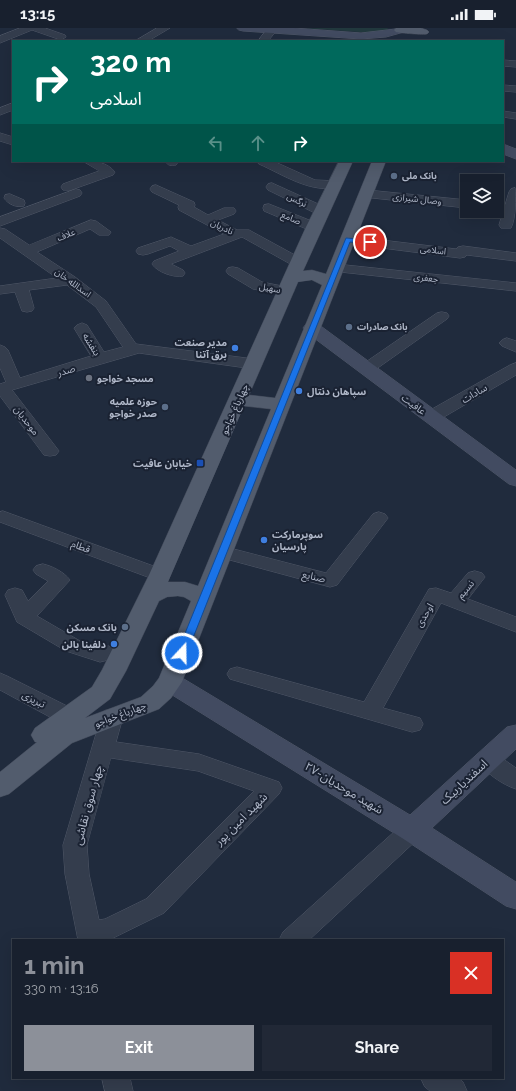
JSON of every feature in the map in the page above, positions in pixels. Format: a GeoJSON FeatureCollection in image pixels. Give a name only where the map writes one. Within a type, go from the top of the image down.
{"type":"FeatureCollection","features":[{"type":"Feature","properties":{"kind":"main road"},"geometry":{"type":"LineString","coordinates":[[244,28],[361,36],[398,33],[412,29],[423,34]]}},
{"type":"Feature","properties":{"kind":"main road"},"geometry":{"type":"LineString","coordinates":[[361,36],[376,40]]}},
{"type":"Feature","properties":{"kind":"main road"},"geometry":{"type":"LineString","coordinates":[[504,149],[516,155]]}},
{"type":"Feature","properties":{"kind":"main road"},"geometry":{"type":"LineString","coordinates":[[504,157],[516,158]]}},
{"type":"Feature","properties":{"kind":"main road","name":"چهارباغ خواجو"},"geometry":{"type":"LineString","coordinates":[[0,768],[101,693],[122,656],[160,575],[318,219],[346,162]]}},
{"type":"Feature","properties":{"kind":"main road","name":"چهارباغ خواجو"},"geometry":{"type":"LineString","coordinates":[[0,787],[63,736],[150,703],[170,682],[379,162]]}},
{"type":"Feature","properties":{"kind":"main road"},"geometry":{"type":"LineString","coordinates":[[293,277],[306,274],[333,276]]}},
{"type":"Feature","properties":{"kind":"main road","name":"عافیت"},"geometry":{"type":"LineString","coordinates":[[312,328],[516,480]]}},
{"type":"Feature","properties":{"kind":"main road"},"geometry":{"type":"LineString","coordinates":[[238,399],[281,405]]}},
{"type":"Feature","properties":{"kind":"main road"},"geometry":{"type":"LineString","coordinates":[[150,596],[163,590],[180,589],[193,592],[203,599]]}},
{"type":"Feature","properties":{"kind":"main road","name":"۲۷-شهید موحدیان"},"geometry":{"type":"LineString","coordinates":[[170,682],[412,830],[516,897]]}},
{"type":"Feature","properties":{"kind":"main road"},"geometry":{"type":"LineString","coordinates":[[101,693],[102,701],[107,707],[120,714]]}},
{"type":"Feature","properties":{"kind":"main road","name":"اسفندیاربیک"},"geometry":{"type":"LineString","coordinates":[[412,830],[516,734]]}},
{"type":"Feature","properties":{"kind":"street"},"geometry":{"type":"LineString","coordinates":[[0,40],[5,34],[28,28]]}},
{"type":"Feature","properties":{"kind":"street"},"geometry":{"type":"LineString","coordinates":[[35,28],[61,36]]}},
{"type":"Feature","properties":{"kind":"street"},"geometry":{"type":"LineString","coordinates":[[146,40],[165,28]]}},
{"type":"Feature","properties":{"kind":"street"},"geometry":{"type":"LineString","coordinates":[[264,40],[272,30]]}},
{"type":"Feature","properties":{"kind":"street"},"geometry":{"type":"LineString","coordinates":[[504,63],[516,64]]}},
{"type":"Feature","properties":{"kind":"street"},"geometry":{"type":"LineString","coordinates":[[504,88],[516,89]]}},
{"type":"Feature","properties":{"kind":"street"},"geometry":{"type":"LineString","coordinates":[[0,112],[12,106]]}},
{"type":"Feature","properties":{"kind":"street"},"geometry":{"type":"LineString","coordinates":[[504,114],[516,116]]}},
{"type":"Feature","properties":{"kind":"street"},"geometry":{"type":"LineString","coordinates":[[0,136],[8,146]]}},
{"type":"Feature","properties":{"kind":"street"},"geometry":{"type":"LineString","coordinates":[[0,222],[36,212],[76,193],[63,185],[109,172],[91,162]]}},
{"type":"Feature","properties":{"kind":"street"},"geometry":{"type":"LineString","coordinates":[[265,162],[313,184],[335,184]]}},
{"type":"Feature","properties":{"kind":"street","name":"نرگس"},"geometry":{"type":"LineString","coordinates":[[272,187],[318,219]]}},
{"type":"Feature","properties":{"kind":"street","name":"نادریان"},"geometry":{"type":"LineString","coordinates":[[156,189],[189,205],[184,208],[211,222],[235,234],[244,233],[274,255],[293,277]]}},
{"type":"Feature","properties":{"kind":"street"},"geometry":{"type":"LineString","coordinates":[[36,212],[14,200],[48,192]]}},
{"type":"Feature","properties":{"kind":"street","name":"وصال شیرازی"},"geometry":{"type":"LineString","coordinates":[[367,194],[412,192],[434,201],[460,204]]}},
{"type":"Feature","properties":{"kind":"street"},"geometry":{"type":"LineString","coordinates":[[506,225],[514,209],[515,192]]}},
{"type":"Feature","properties":{"kind":"street"},"geometry":{"type":"LineString","coordinates":[[431,216],[434,201]]}},
{"type":"Feature","properties":{"kind":"street","name":"صامع"},"geometry":{"type":"LineString","coordinates":[[268,208],[318,219]]}},
{"type":"Feature","properties":{"kind":"street"},"geometry":{"type":"LineString","coordinates":[[504,208],[514,209]]}},
{"type":"Feature","properties":{"kind":"street"},"geometry":{"type":"LineString","coordinates":[[198,230],[229,211]]}},
{"type":"Feature","properties":{"kind":"street","name":"علاف"},"geometry":{"type":"LineString","coordinates":[[28,251],[85,223],[91,224],[104,232]]}},
{"type":"Feature","properties":{"kind":"street","name":"اسدالله خان"},"geometry":{"type":"LineString","coordinates":[[0,232],[70,280],[101,304],[132,349]]}},
{"type":"Feature","properties":{"kind":"street"},"geometry":{"type":"LineString","coordinates":[[178,273],[159,264],[235,234]]}},
{"type":"Feature","properties":{"kind":"street","name":"اسلامی"},"geometry":{"type":"LineString","coordinates":[[348,240],[460,254],[463,250],[516,257]]}},
{"type":"Feature","properties":{"kind":"street"},"geometry":{"type":"LineString","coordinates":[[143,251],[171,241],[190,251]]}},
{"type":"Feature","properties":{"kind":"street","name":"سهیل"},"geometry":{"type":"LineString","coordinates":[[233,271],[258,286],[293,277]]}},
{"type":"Feature","properties":{"kind":"street","name":"جعفری"},"geometry":{"type":"LineString","coordinates":[[333,276],[516,287]]}},
{"type":"Feature","properties":{"kind":"street"},"geometry":{"type":"LineString","coordinates":[[0,290],[70,280]]}},
{"type":"Feature","properties":{"kind":"street"},"geometry":{"type":"LineString","coordinates":[[21,288],[27,308]]}},
{"type":"Feature","properties":{"kind":"street"},"geometry":{"type":"LineString","coordinates":[[366,369],[442,316]]}},
{"type":"Feature","properties":{"kind":"street","name":"بنفشه"},"geometry":{"type":"LineString","coordinates":[[82,328],[101,359]]}},
{"type":"Feature","properties":{"kind":"street"},"geometry":{"type":"LineString","coordinates":[[132,349],[139,348],[254,364]]}},
{"type":"Feature","properties":{"kind":"street","name":"صدر"},"geometry":{"type":"LineString","coordinates":[[6,388],[132,349]]}},
{"type":"Feature","properties":{"kind":"street","name":"موحدیان"},"geometry":{"type":"LineString","coordinates":[[0,350],[6,388],[50,451]]}},
{"type":"Feature","properties":{"kind":"street","name":"سادات"},"geometry":{"type":"LineString","coordinates":[[431,417],[513,373]]}},
{"type":"Feature","properties":{"kind":"street","name":"قطام"},"geometry":{"type":"LineString","coordinates":[[3,517],[160,575]]}},
{"type":"Feature","properties":{"kind":"street","name":"صنایع"},"geometry":{"type":"LineString","coordinates":[[222,552],[330,581],[380,518]]}},
{"type":"Feature","properties":{"kind":"street"},"geometry":{"type":"LineString","coordinates":[[24,617],[60,580],[43,570]]}},
{"type":"Feature","properties":{"kind":"street","name":"نسیم"},"geometry":{"type":"LineString","coordinates":[[455,601],[475,577]]}},
{"type":"Feature","properties":{"kind":"street","name":"اوحدی"},"geometry":{"type":"LineString","coordinates":[[370,711],[436,594],[516,625]]}},
{"type":"Feature","properties":{"kind":"street"},"geometry":{"type":"LineString","coordinates":[[15,595],[24,617],[67,637],[100,655],[108,653],[122,656]]}},
{"type":"Feature","properties":{"kind":"street"},"geometry":{"type":"LineString","coordinates":[[237,674],[412,724]]}},
{"type":"Feature","properties":{"kind":"street","name":"تبریزی"},"geometry":{"type":"LineString","coordinates":[[0,681],[69,717]]}},
{"type":"Feature","properties":{"kind":"street","name":"چهار سوق نقاشی"},"geometry":{"type":"LineString","coordinates":[[90,937],[77,874],[75,845],[103,748],[120,714]]}},
{"type":"Feature","properties":{"kind":"street","name":"شهید امین پور"},"geometry":{"type":"LineString","coordinates":[[90,937],[155,906],[271,788],[199,763],[103,748]]}},
{"type":"Feature","properties":{"kind":"street"},"geometry":{"type":"LineString","coordinates":[[488,760],[516,780]]}},
{"type":"Feature","properties":{"kind":"street"},"geometry":{"type":"LineString","coordinates":[[293,939],[412,830]]}},
{"type":"Feature","properties":{"kind":"street"},"geometry":{"type":"LineString","coordinates":[[436,1079],[453,1091]]}},
{"type":"Feature","properties":{"kind":"green space"},"geometry":{"type":"Polygon","coordinates":[[[303,28],[388,28],[387,30],[374,33],[303,28]]]}},
{"type":"Feature","properties":{"kind":"place","name":"بانک ملی"},"geometry":{"type":"Point","coordinates":[394,176]}},
{"type":"Feature","properties":{"kind":"place","name":"بانک صادرات"},"geometry":{"type":"Point","coordinates":[349,327]}},
{"type":"Feature","properties":{"kind":"place","name":"مدیر صنعت برق آتنا"},"geometry":{"type":"Point","coordinates":[235,348]}},
{"type":"Feature","properties":{"kind":"place","name":"مسجد خواجو"},"geometry":{"type":"Point","coordinates":[89,378]}},
{"type":"Feature","properties":{"kind":"place","name":"سپاهان دنتال"},"geometry":{"type":"Point","coordinates":[299,391]}},
{"type":"Feature","properties":{"kind":"place","name":"حوزه علمیه صدر خواجو"},"geometry":{"type":"Point","coordinates":[165,407]}},
{"type":"Feature","properties":{"kind":"place","name":"خیابان عافیت"},"geometry":{"type":"Point","coordinates":[200,463]}},
{"type":"Feature","properties":{"kind":"place","name":"سوپرمارکت پارسیان"},"geometry":{"type":"Point","coordinates":[264,540]}},
{"type":"Feature","properties":{"kind":"place","name":"بانک مسکن"},"geometry":{"type":"Point","coordinates":[125,627]}},
{"type":"Feature","properties":{"kind":"place","name":"دلفینا بالن"},"geometry":{"type":"Point","coordinates":[114,644]}},
{"type":"Feature","properties":{"kind":"route"},"geometry":{"type":"LineString","coordinates":[[182,653],[348,240],[370,242]]}}]}
